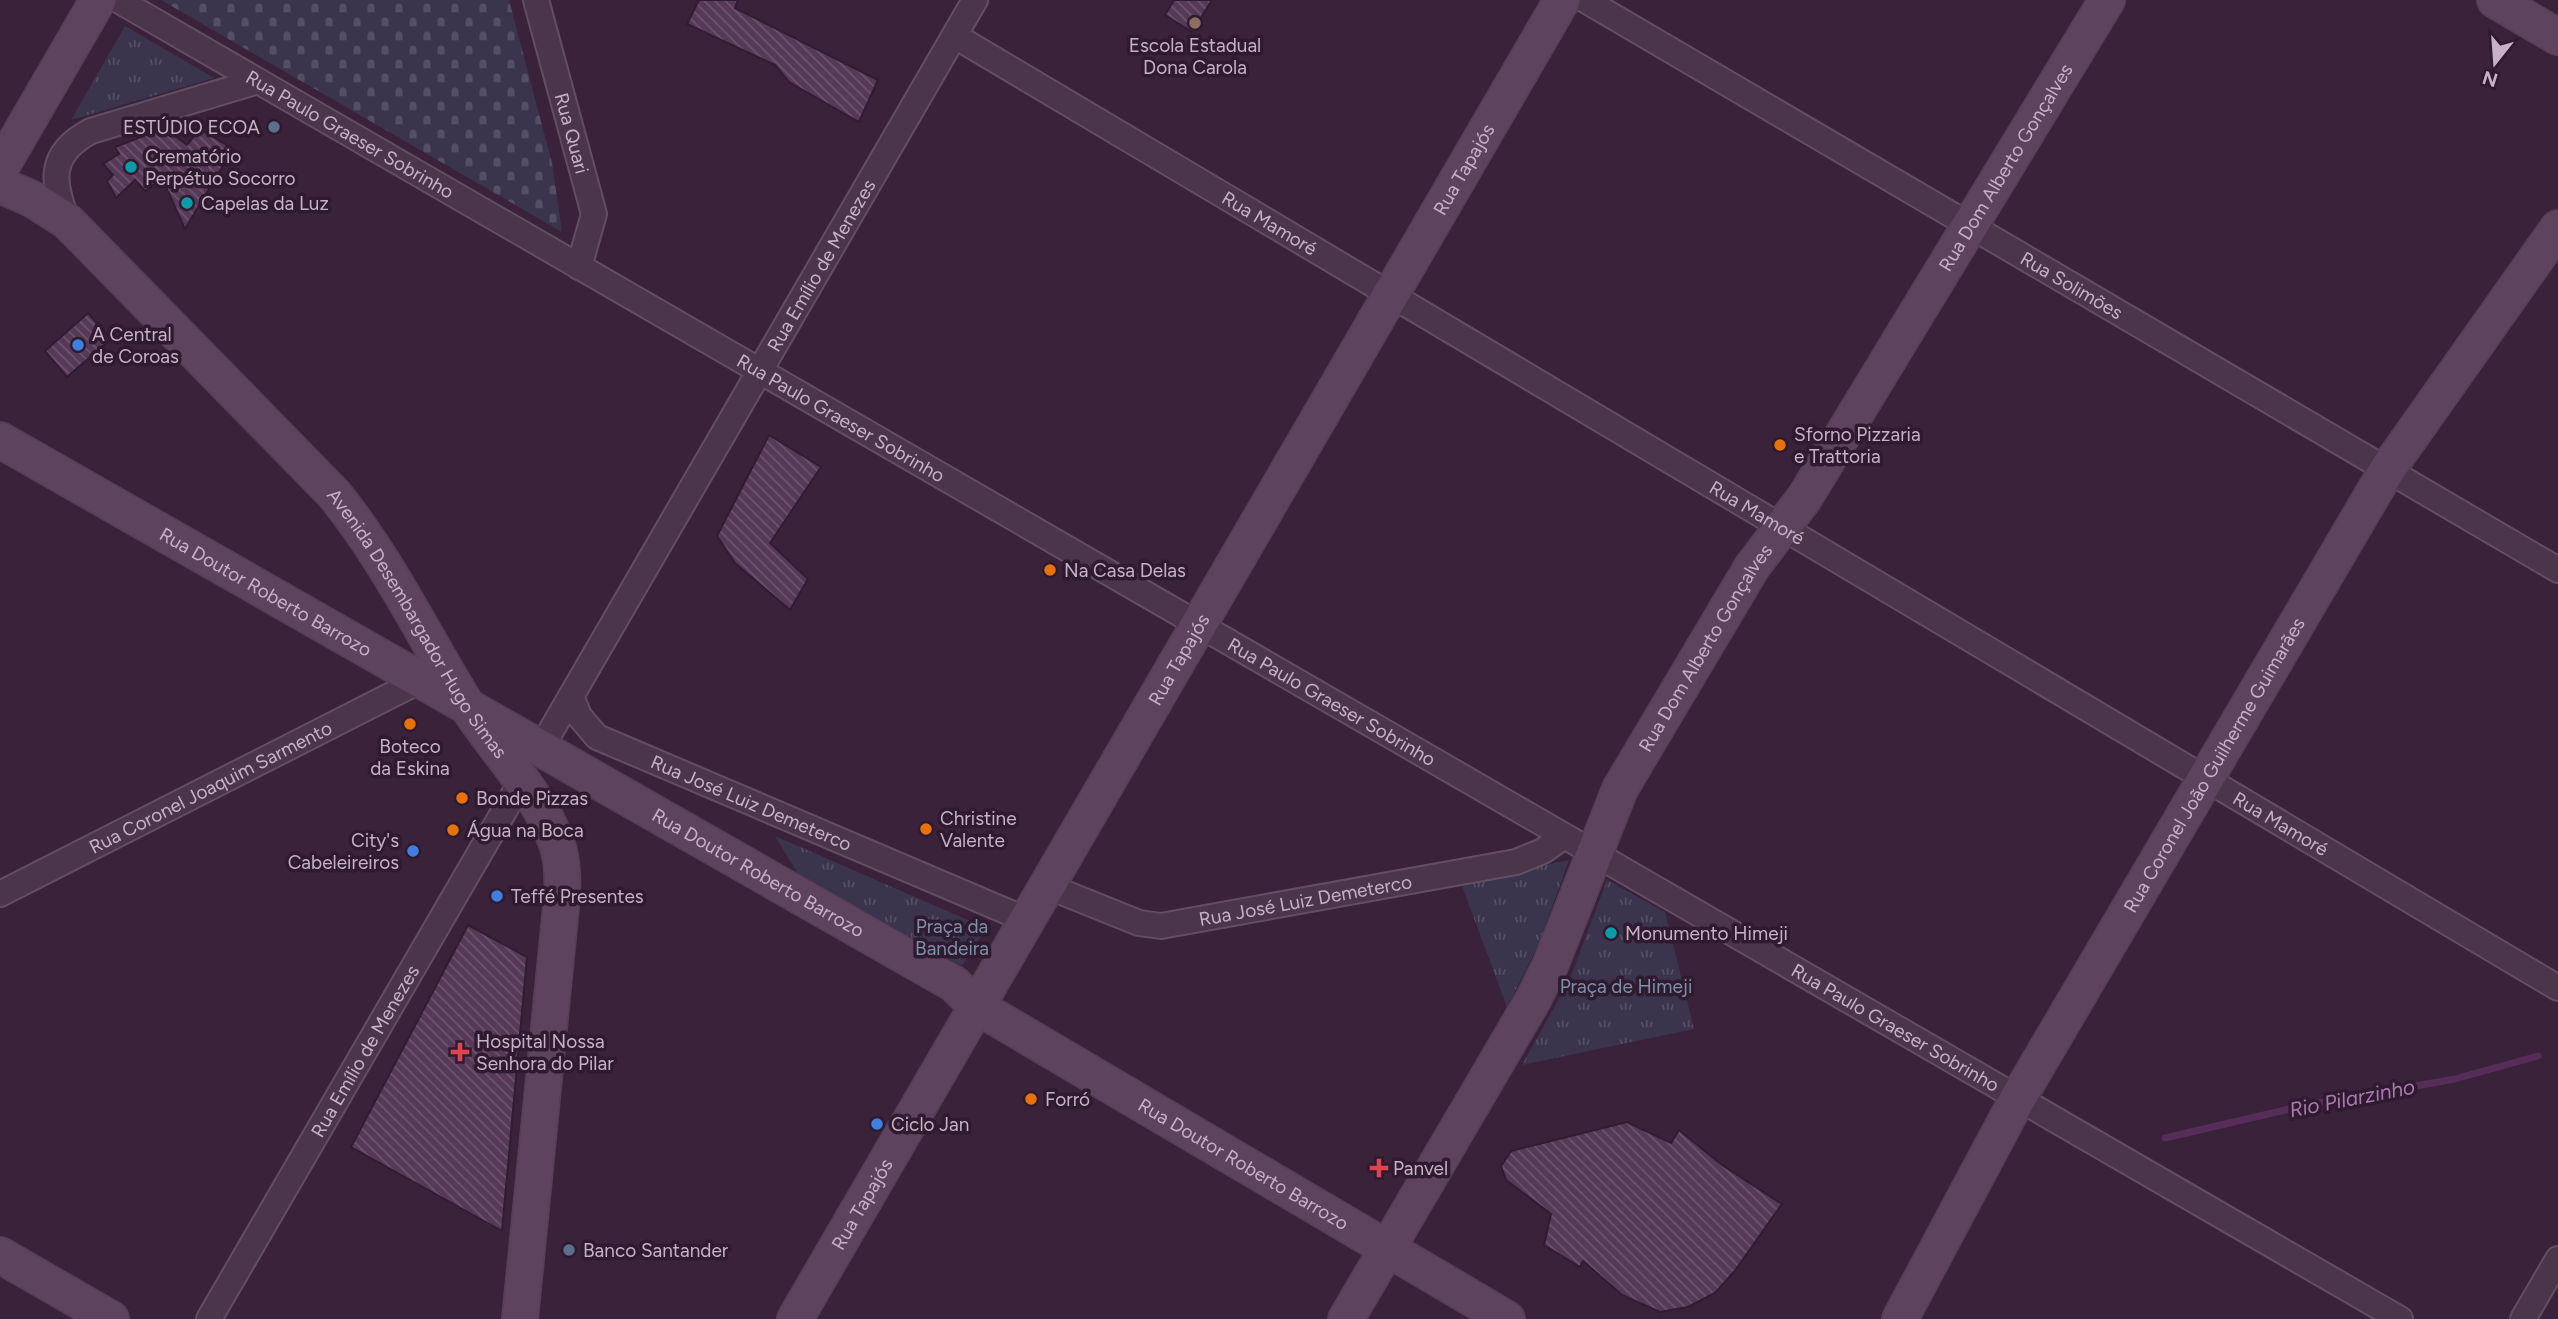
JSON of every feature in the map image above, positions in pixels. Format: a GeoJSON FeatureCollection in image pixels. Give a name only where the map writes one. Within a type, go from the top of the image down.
{"type":"FeatureCollection","features":[{"type":"Feature","properties":{"kind":"main road"},"geometry":{"type":"LineString","coordinates":[[0,169],[98,0]]}},
{"type":"Feature","properties":{"kind":"main road","name":"Rua Tapajós"},"geometry":{"type":"LineString","coordinates":[[794,1319],[1562,0]]}},
{"type":"Feature","properties":{"kind":"main road","name":"Rua Dom Alberto Gonçalves"},"geometry":{"type":"LineString","coordinates":[[1346,1319],[1533,1000],[1550,965],[1604,825],[1633,768],[1752,567],[1805,497],[2107,0]]}},
{"type":"Feature","properties":{"kind":"main road"},"geometry":{"type":"LineString","coordinates":[[2496,0],[2558,37]]}},
{"type":"Feature","properties":{"kind":"main road","name":"Avenida Desembargador Hugo Simas"},"geometry":{"type":"LineString","coordinates":[[0,185],[32,199],[68,222],[334,494],[372,544],[468,706],[521,782],[557,844],[563,876],[520,1319]]}},
{"type":"Feature","properties":{"kind":"main road","name":"Rua Coronel João Guilherme Guimarães"},"geometry":{"type":"LineString","coordinates":[[1900,1319],[2018,1098],[2387,470],[2558,228]]}},
{"type":"Feature","properties":{"kind":"main road","name":"Rua Doutor Roberto Barrozo"},"geometry":{"type":"LineString","coordinates":[[0,440],[954,984],[976,1006],[1507,1319]]}},
{"type":"Feature","properties":{"kind":"main road"},"geometry":{"type":"LineString","coordinates":[[421,680],[431,643]]}},
{"type":"Feature","properties":{"kind":"main road"},"geometry":{"type":"LineString","coordinates":[[521,782],[544,771],[580,771]]}},
{"type":"Feature","properties":{"kind":"main road"},"geometry":{"type":"LineString","coordinates":[[0,1255],[111,1319]]}},
{"type":"Feature","properties":{"kind":"street","name":"Rua Paulo Graeser Sobrinho"},"geometry":{"type":"LineString","coordinates":[[118,0],[2400,1319]]}},
{"type":"Feature","properties":{"kind":"street","name":"Rua Quari"},"geometry":{"type":"LineString","coordinates":[[536,0],[594,214],[579,267]]}},
{"type":"Feature","properties":{"kind":"street","name":"Rua Emílio de Menezes"},"geometry":{"type":"LineString","coordinates":[[541,748],[975,0]]}},
{"type":"Feature","properties":{"kind":"street","name":"Rua Solimões"},"geometry":{"type":"LineString","coordinates":[[1585,0],[2558,570]]}},
{"type":"Feature","properties":{"kind":"street","name":"Rua Mamoré"},"geometry":{"type":"LineString","coordinates":[[955,36],[2558,988]]}},
{"type":"Feature","properties":{"kind":"street"},"geometry":{"type":"LineString","coordinates":[[68,222],[56,195],[55,180],[64,152],[77,138],[91,131],[258,81]]}},
{"type":"Feature","properties":{"kind":"street","name":"Rua Coronel Joaquim Sarmento"},"geometry":{"type":"LineString","coordinates":[[0,894],[421,680]]}},
{"type":"Feature","properties":{"kind":"street","name":"Rua José Luiz Demeterco"},"geometry":{"type":"LineString","coordinates":[[571,696],[579,716],[597,737],[1027,920]]}},
{"type":"Feature","properties":{"kind":"street","name":"Rua Emílio de Menezes"},"geometry":{"type":"LineString","coordinates":[[209,1319],[521,782]]}},
{"type":"Feature","properties":{"kind":"street","name":"Rua José Luiz Demeterco"},"geometry":{"type":"LineString","coordinates":[[1047,886],[1139,923],[1161,926],[1516,862],[1543,851],[1564,836]]}},
{"type":"Feature","properties":{"kind":"street"},"geometry":{"type":"LineString","coordinates":[[2523,1319],[2558,1259]]}},
{"type":"Feature","properties":{"kind":"green space"},"geometry":{"type":"Polygon","coordinates":[[[161,0],[509,0],[552,163],[562,232],[161,0]]]}},
{"type":"Feature","properties":{"kind":"green space"},"geometry":{"type":"Polygon","coordinates":[[[125,26],[214,78],[71,120],[125,26]]]}},
{"type":"Feature","properties":{"kind":"green space","name":"Praça da Bandeira"},"geometry":{"type":"Polygon","coordinates":[[[775,836],[986,928],[962,966],[798,874],[775,836]]]}},
{"type":"Feature","properties":{"kind":"green space","name":"Praça de Himeji"},"geometry":{"type":"Polygon","coordinates":[[[1569,860],[1537,948],[1507,1007],[1461,883],[1569,860]]]}},
{"type":"Feature","properties":{"kind":"green space","name":"Praça de Himeji"},"geometry":{"type":"Polygon","coordinates":[[[1607,880],[1665,912],[1694,1029],[1522,1065],[1570,979],[1607,880]]]}},
{"type":"Feature","properties":{"kind":"building"},"geometry":{"type":"Polygon","coordinates":[[[699,0],[738,0],[735,8],[878,80],[859,122],[789,82],[775,65],[687,24],[699,0]]]}},
{"type":"Feature","properties":{"kind":"building"},"geometry":{"type":"Polygon","coordinates":[[[1174,0],[1212,0],[1192,32],[1165,15],[1174,0]]]}},
{"type":"Feature","properties":{"kind":"building","name":"Capelas da Luz"},"geometry":{"type":"Polygon","coordinates":[[[164,128],[187,145],[200,129],[233,149],[185,229],[162,178],[145,191],[135,180],[116,198],[107,181],[113,175],[103,164],[119,154],[115,147],[164,128]]]}},
{"type":"Feature","properties":{"kind":"building","name":"A Central de Coroas"},"geometry":{"type":"Polygon","coordinates":[[[88,313],[111,339],[67,377],[45,351],[88,313]]]}},
{"type":"Feature","properties":{"kind":"building"},"geometry":{"type":"Polygon","coordinates":[[[769,435],[821,467],[770,543],[808,579],[790,610],[735,563],[717,536],[769,435]]]}},
{"type":"Feature","properties":{"kind":"building","name":"Hospital Nossa Senhora do Pilar"},"geometry":{"type":"Polygon","coordinates":[[[468,925],[527,957],[502,1231],[351,1147],[468,925]]]}},
{"type":"Feature","properties":{"kind":"building"},"geometry":{"type":"Polygon","coordinates":[[[1627,1122],[1671,1143],[1679,1130],[1722,1165],[1782,1204],[1734,1272],[1715,1293],[1688,1307],[1660,1312],[1622,1295],[1583,1261],[1580,1267],[1544,1245],[1551,1214],[1506,1180],[1501,1166],[1511,1151],[1627,1122]]]}},
{"type":"Feature","properties":{"kind":"waterway","name":"Rio Pilarzinho"},"geometry":{"type":"LineString","coordinates":[[2165,1138],[2307,1105],[2455,1079],[2538,1056]]}},
{"type":"Feature","properties":{"kind":"place","name":"Escola Estadual Dona Carola"},"geometry":{"type":"Point","coordinates":[1195,23]}},
{"type":"Feature","properties":{"kind":"place","name":"ESTÚDIO ECOA"},"geometry":{"type":"Point","coordinates":[274,127]}},
{"type":"Feature","properties":{"kind":"place","name":"Crematório Perpétuo Socorro"},"geometry":{"type":"Point","coordinates":[131,167]}},
{"type":"Feature","properties":{"kind":"place","name":"Capelas da Luz"},"geometry":{"type":"Point","coordinates":[187,203]}},
{"type":"Feature","properties":{"kind":"place","name":"A Central de Coroas"},"geometry":{"type":"Point","coordinates":[78,345]}},
{"type":"Feature","properties":{"kind":"place","name":"Sforno Pizzaria e Trattoria"},"geometry":{"type":"Point","coordinates":[1780,445]}},
{"type":"Feature","properties":{"kind":"place","name":"Na Casa Delas"},"geometry":{"type":"Point","coordinates":[1050,570]}},
{"type":"Feature","properties":{"kind":"place","name":"Boteco da Eskina"},"geometry":{"type":"Point","coordinates":[410,724]}},
{"type":"Feature","properties":{"kind":"place","name":"Bonde Pizzas"},"geometry":{"type":"Point","coordinates":[462,798]}},
{"type":"Feature","properties":{"kind":"place","name":"Christine Valente"},"geometry":{"type":"Point","coordinates":[926,829]}},
{"type":"Feature","properties":{"kind":"place","name":"Água na Boca"},"geometry":{"type":"Point","coordinates":[453,830]}},
{"type":"Feature","properties":{"kind":"place","name":"City's Cabeleireiros"},"geometry":{"type":"Point","coordinates":[413,851]}},
{"type":"Feature","properties":{"kind":"place","name":"Teffé Presentes"},"geometry":{"type":"Point","coordinates":[497,896]}},
{"type":"Feature","properties":{"kind":"place","name":"Monumento Himeji"},"geometry":{"type":"Point","coordinates":[1611,933]}},
{"type":"Feature","properties":{"kind":"place","name":"Hospital Nossa Senhora do Pilar"},"geometry":{"type":"Point","coordinates":[460,1052]}},
{"type":"Feature","properties":{"kind":"place","name":"Forró"},"geometry":{"type":"Point","coordinates":[1031,1099]}},
{"type":"Feature","properties":{"kind":"place","name":"Ciclo Jan"},"geometry":{"type":"Point","coordinates":[877,1124]}},
{"type":"Feature","properties":{"kind":"place","name":"Panvel"},"geometry":{"type":"Point","coordinates":[1379,1168]}},
{"type":"Feature","properties":{"kind":"place","name":"Banco Santander"},"geometry":{"type":"Point","coordinates":[569,1250]}}]}
